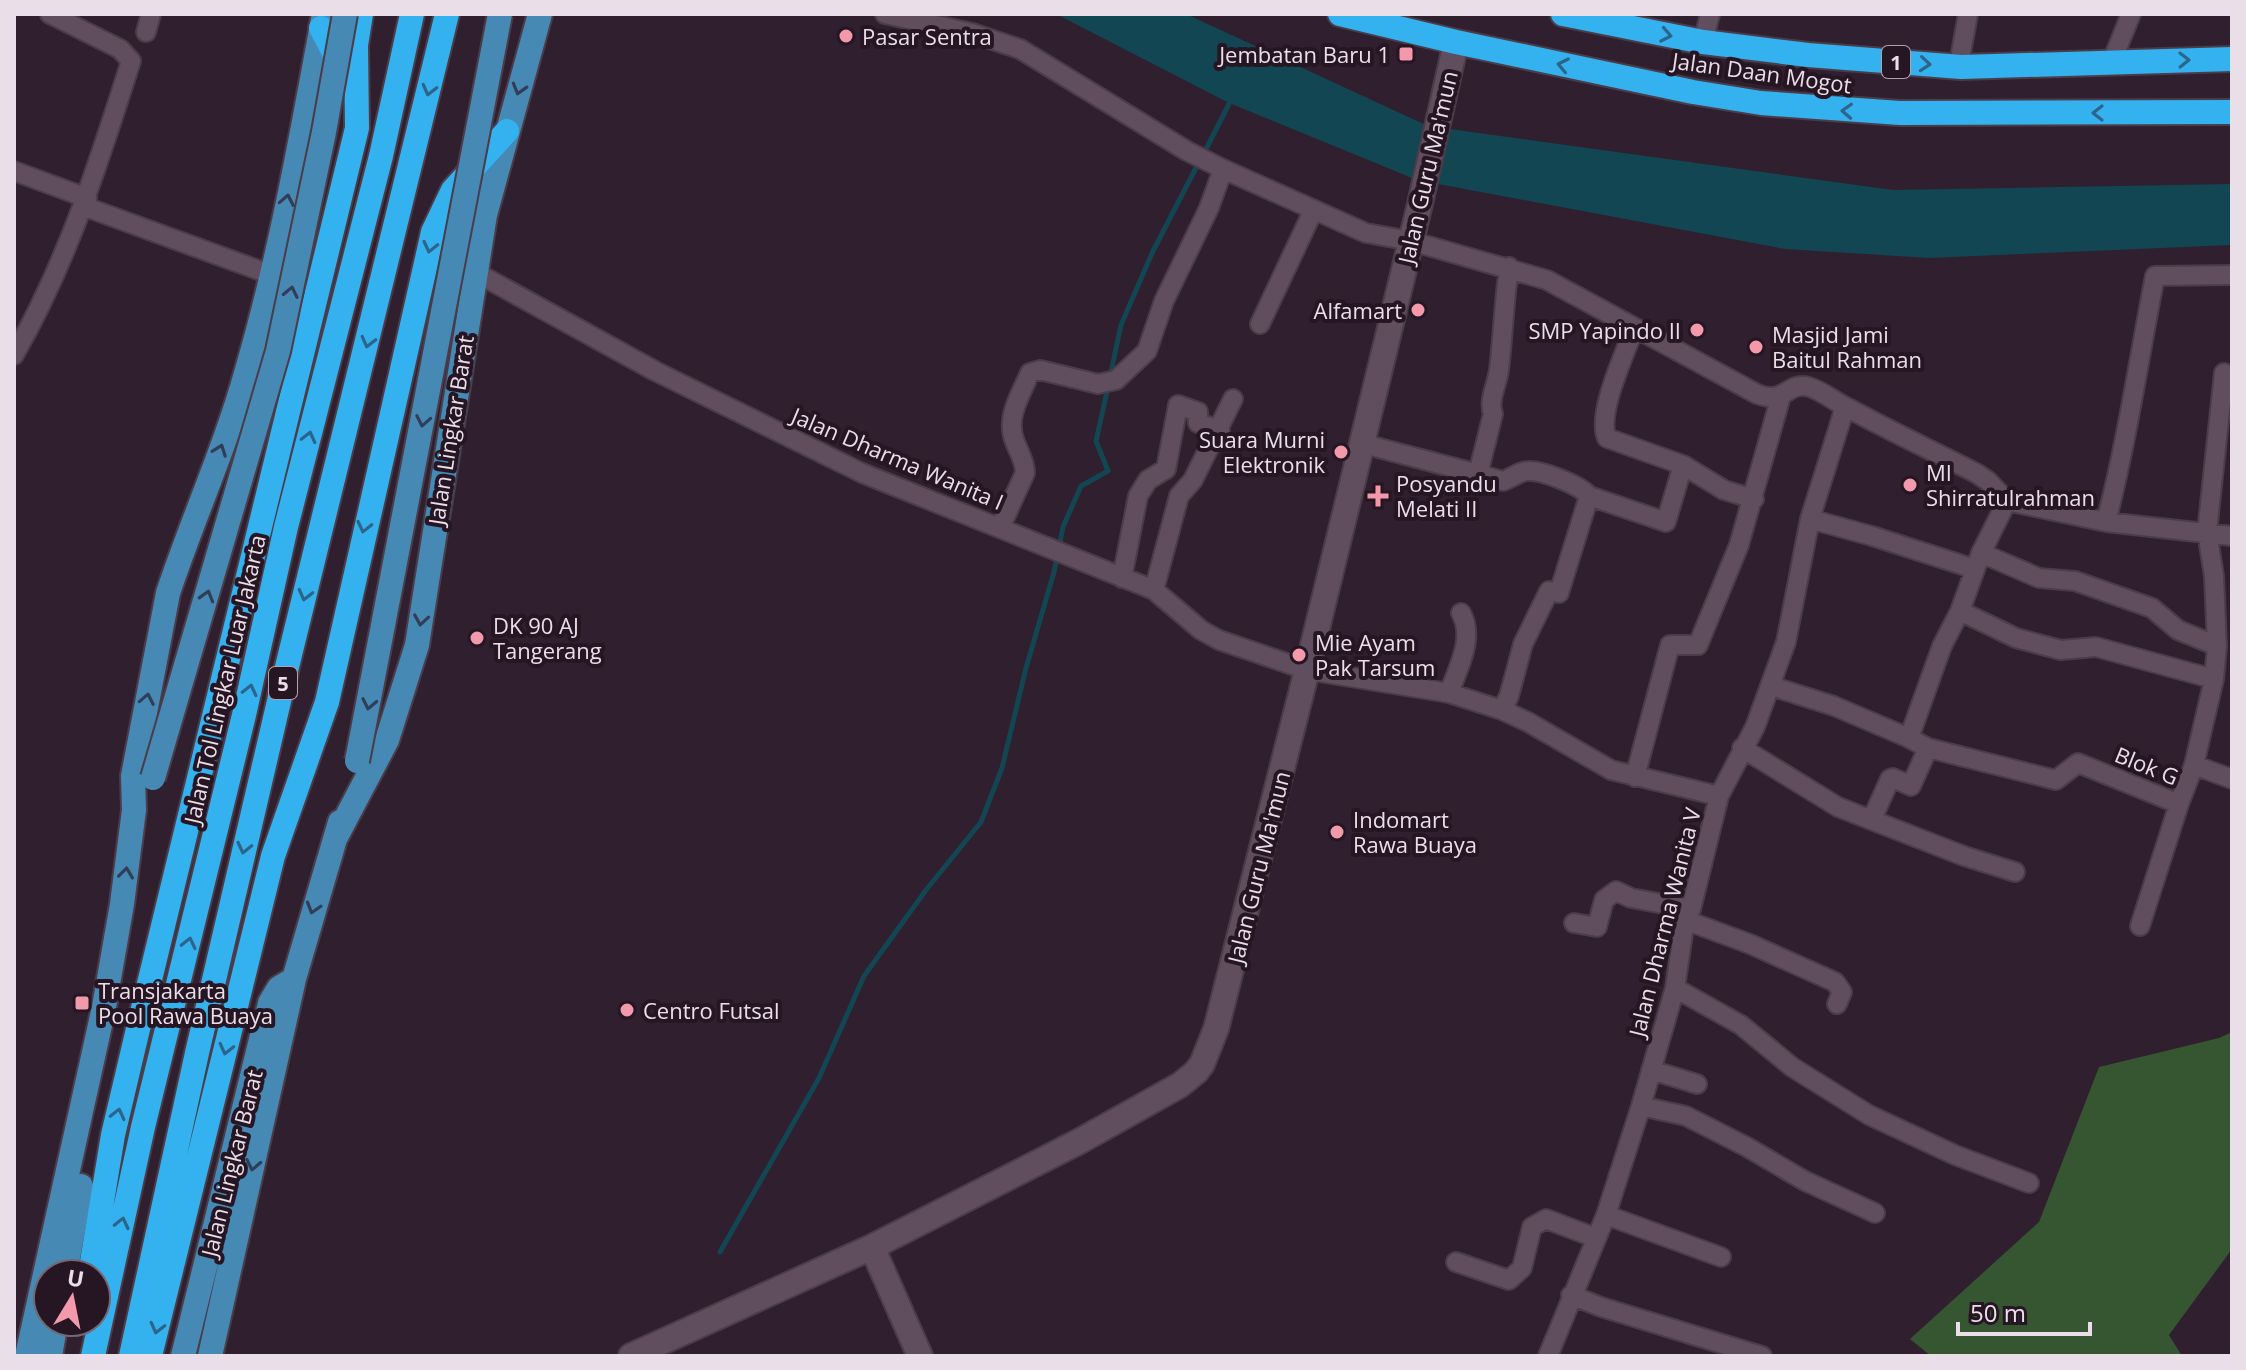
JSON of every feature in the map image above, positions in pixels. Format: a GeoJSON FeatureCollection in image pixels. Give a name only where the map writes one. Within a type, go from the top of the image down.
{"type":"FeatureCollection","features":[{"type":"Feature","properties":{"kind":"highway"},"geometry":{"type":"LineString","coordinates":[[93,1258],[120,1105],[357,128],[356,45],[361,14]]}},
{"type":"Feature","properties":{"kind":"highway","name":"Jalan Tol Lingkar Luar Jakarta"},"geometry":{"type":"LineString","coordinates":[[93,1355],[143,1127],[244,715],[286,527],[381,156],[412,14]]}},
{"type":"Feature","properties":{"kind":"highway","name":"5"},"geometry":{"type":"LineString","coordinates":[[131,1356],[286,671],[447,14]]}},
{"type":"Feature","properties":{"kind":"highway","name":"Jalan Daan Mogot"},"geometry":{"type":"LineString","coordinates":[[1340,14],[1456,42],[1693,92],[1761,103],[1834,110],[1980,114],[2232,112]]}},
{"type":"Feature","properties":{"kind":"highway","name":"Jalan Daan Mogot"},"geometry":{"type":"LineString","coordinates":[[1563,14],[1703,42],[1808,55],[1961,67],[2232,59]]}},
{"type":"Feature","properties":{"kind":"highway"},"geometry":{"type":"LineString","coordinates":[[323,21],[357,94]]}},
{"type":"Feature","properties":{"kind":"highway"},"geometry":{"type":"LineString","coordinates":[[150,1356],[273,856],[327,702],[433,232],[453,190],[507,131]]}},
{"type":"Feature","properties":{"kind":"main road"},"geometry":{"type":"LineString","coordinates":[[134,810],[153,778],[278,351],[324,132],[345,14]]}},
{"type":"Feature","properties":{"kind":"main road","name":"Jalan Lingkar Barat"},"geometry":{"type":"LineString","coordinates":[[210,1356],[289,983],[357,761],[500,14]]}},
{"type":"Feature","properties":{"kind":"main road","name":"Jalan Lingkar Barat"},"geometry":{"type":"LineString","coordinates":[[336,837],[387,740],[417,645],[485,215],[540,14]]}},
{"type":"Feature","properties":{"kind":"main road"},"geometry":{"type":"LineString","coordinates":[[27,1356],[98,1037],[122,904],[134,810],[133,776],[168,593],[238,401],[272,275],[323,21]]}},
{"type":"Feature","properties":{"kind":"main road","name":"Jalan Lingkar Barat"},"geometry":{"type":"LineString","coordinates":[[183,1356],[270,1003],[279,988],[289,983]]}},
{"type":"Feature","properties":{"kind":"main road"},"geometry":{"type":"LineString","coordinates":[[68,1258],[100,1086],[101,1050],[98,1037]]}},
{"type":"Feature","properties":{"kind":"street"},"geometry":{"type":"LineString","coordinates":[[14,355],[37,315],[85,202],[131,61],[120,49],[50,14]]}},
{"type":"Feature","properties":{"kind":"street"},"geometry":{"type":"LineString","coordinates":[[885,14],[972,33],[1020,49],[1216,166],[1366,233],[1411,241],[1547,280],[1757,394],[1770,399],[1800,386],[1813,388],[1976,473],[2007,501],[2106,522],[2232,536]]}},
{"type":"Feature","properties":{"kind":"street"},"geometry":{"type":"LineString","coordinates":[[1703,42],[1710,14]]}},
{"type":"Feature","properties":{"kind":"street"},"geometry":{"type":"LineString","coordinates":[[1961,67],[1968,14]]}},
{"type":"Feature","properties":{"kind":"street"},"geometry":{"type":"LineString","coordinates":[[2112,61],[2131,14]]}},
{"type":"Feature","properties":{"kind":"street","name":"Jalan Guru Ma'mun"},"geometry":{"type":"LineString","coordinates":[[631,1356],[872,1247],[1080,1141],[1180,1085],[1196,1072],[1216,1029],[1307,670],[1456,42]]}},
{"type":"Feature","properties":{"kind":"street"},"geometry":{"type":"LineString","coordinates":[[1000,528],[1025,473],[1025,465],[1013,439],[1011,417],[1030,373],[1040,370],[1107,382],[1147,351],[1164,301],[1209,208],[1216,166]]}},
{"type":"Feature","properties":{"kind":"street"},"geometry":{"type":"LineString","coordinates":[[14,171],[272,275]]}},
{"type":"Feature","properties":{"kind":"street"},"geometry":{"type":"LineString","coordinates":[[1260,324],[1313,211]]}},
{"type":"Feature","properties":{"kind":"street"},"geometry":{"type":"LineString","coordinates":[[1478,474],[1493,414],[1491,407],[1499,373],[1502,313],[1509,267]]}},
{"type":"Feature","properties":{"kind":"street","name":"Jalan Dharma Wanita I"},"geometry":{"type":"LineString","coordinates":[[475,272],[655,371],[862,473],[1154,590],[1209,635],[1307,670],[1449,693],[1502,710],[1611,770],[1719,796]]}},
{"type":"Feature","properties":{"kind":"street"},"geometry":{"type":"LineString","coordinates":[[2106,522],[2123,458],[2135,375],[2155,276],[2232,275]]}},
{"type":"Feature","properties":{"kind":"street"},"geometry":{"type":"LineString","coordinates":[[1634,329],[1614,379],[1604,434],[1626,446],[1683,465],[1724,490],[1754,499]]}},
{"type":"Feature","properties":{"kind":"street","name":"Blok G"},"geometry":{"type":"LineString","coordinates":[[1928,748],[2056,780],[2078,763],[2179,804],[2194,765],[2214,679],[2217,646],[2214,576],[2207,532],[2224,373]]}},
{"type":"Feature","properties":{"kind":"street"},"geometry":{"type":"LineString","coordinates":[[1635,777],[1670,645],[1698,645],[1739,545],[1781,396]]}},
{"type":"Feature","properties":{"kind":"street"},"geometry":{"type":"LineString","coordinates":[[1154,590],[1179,496],[1193,480],[1233,399]]}},
{"type":"Feature","properties":{"kind":"street"},"geometry":{"type":"LineString","coordinates":[[1122,578],[1138,496],[1148,480],[1166,469],[1178,405],[1198,412],[1198,423],[1220,430]]}},
{"type":"Feature","properties":{"kind":"street","name":"Jalan Dharma Wanita V"},"geometry":{"type":"LineString","coordinates":[[1548,1356],[1606,1215],[1641,1106],[1675,988],[1688,914],[1719,796],[1755,727],[1786,642],[1810,519],[1845,407]]}},
{"type":"Feature","properties":{"kind":"street"},"geometry":{"type":"LineString","coordinates":[[1360,443],[1503,481],[1526,471],[1541,474],[1584,490],[1589,496],[1666,522],[1683,465]]}},
{"type":"Feature","properties":{"kind":"street"},"geometry":{"type":"LineString","coordinates":[[1502,710],[1509,696],[1523,644],[1549,591],[1559,593],[1589,496]]}},
{"type":"Feature","properties":{"kind":"street"},"geometry":{"type":"LineString","coordinates":[[1909,738],[1942,646],[2007,501]]}},
{"type":"Feature","properties":{"kind":"street"},"geometry":{"type":"LineString","coordinates":[[1810,519],[2039,578],[2075,581],[2152,608],[2178,630],[2217,646]]}},
{"type":"Feature","properties":{"kind":"street"},"geometry":{"type":"LineString","coordinates":[[1960,611],[2016,638],[2061,650],[2096,647],[2214,679]]}},
{"type":"Feature","properties":{"kind":"street"},"geometry":{"type":"LineString","coordinates":[[1449,693],[1465,649],[1467,624],[1461,613]]}},
{"type":"Feature","properties":{"kind":"street"},"geometry":{"type":"LineString","coordinates":[[1771,686],[1834,706],[1928,748],[1911,786],[1890,779],[1872,819]]}},
{"type":"Feature","properties":{"kind":"street"},"geometry":{"type":"LineString","coordinates":[[1742,748],[1838,807],[1964,856],[2015,872]]}},
{"type":"Feature","properties":{"kind":"street"},"geometry":{"type":"LineString","coordinates":[[2194,765],[2232,779]]}},
{"type":"Feature","properties":{"kind":"street"},"geometry":{"type":"LineString","coordinates":[[2140,926],[2179,804]]}},
{"type":"Feature","properties":{"kind":"street"},"geometry":{"type":"LineString","coordinates":[[1574,923],[1597,927],[1604,900],[1616,891],[1688,914],[1835,982],[1842,992],[1837,1004]]}},
{"type":"Feature","properties":{"kind":"street"},"geometry":{"type":"LineString","coordinates":[[1675,988],[1741,1025],[1792,1067],[1869,1115],[1955,1155],[2029,1183]]}},
{"type":"Feature","properties":{"kind":"street"},"geometry":{"type":"LineString","coordinates":[[1651,1070],[1697,1084]]}},
{"type":"Feature","properties":{"kind":"street"},"geometry":{"type":"LineString","coordinates":[[1641,1106],[1686,1116],[1805,1181],[1875,1213]]}},
{"type":"Feature","properties":{"kind":"street"},"geometry":{"type":"LineString","coordinates":[[1606,1215],[1721,1257]]}},
{"type":"Feature","properties":{"kind":"street"},"geometry":{"type":"LineString","coordinates":[[1456,1262],[1509,1280],[1522,1268],[1532,1227],[1546,1219],[1596,1238]]}},
{"type":"Feature","properties":{"kind":"street"},"geometry":{"type":"LineString","coordinates":[[872,1247],[920,1356]]}},
{"type":"Feature","properties":{"kind":"street"},"geometry":{"type":"LineString","coordinates":[[1571,1295],[1762,1356]]}},
{"type":"Feature","properties":{"kind":"green space"},"geometry":{"type":"Polygon","coordinates":[[[2232,1032],[2232,1249],[2169,1335],[2182,1356],[1931,1356],[1910,1339],[2039,1222],[2099,1067],[2219,1038],[2232,1032]]]}},
{"type":"Feature","properties":{"kind":"water"},"geometry":{"type":"Polygon","coordinates":[[[1056,14],[1186,14],[1428,126],[1893,190],[2232,184],[2232,245],[1929,258],[1785,249],[1417,180],[1229,103],[1056,14]]]}},
{"type":"Feature","properties":{"kind":"waterway"},"geometry":{"type":"LineString","coordinates":[[1204,153],[1232,98]]}},
{"type":"Feature","properties":{"kind":"waterway"},"geometry":{"type":"LineString","coordinates":[[1110,377],[1121,325],[1153,251],[1199,162]]}},
{"type":"Feature","properties":{"kind":"waterway"},"geometry":{"type":"LineString","coordinates":[[720,1252],[819,1078],[864,976],[926,890],[981,822],[1002,768],[1063,527],[1081,486],[1108,471],[1096,441],[1108,387]]}},
{"type":"Feature","properties":{"kind":"place","name":"Pasar Sentra"},"geometry":{"type":"Point","coordinates":[846,36]}},
{"type":"Feature","properties":{"kind":"place","name":"Jembatan Baru 1"},"geometry":{"type":"Point","coordinates":[1406,54]}},
{"type":"Feature","properties":{"kind":"place","name":"Alfamart"},"geometry":{"type":"Point","coordinates":[1418,310]}},
{"type":"Feature","properties":{"kind":"place","name":"SMP Yapindo II"},"geometry":{"type":"Point","coordinates":[1697,330]}},
{"type":"Feature","properties":{"kind":"place","name":"Masjid Jami Baitul Rahman"},"geometry":{"type":"Point","coordinates":[1756,347]}},
{"type":"Feature","properties":{"kind":"place","name":"Suara Murni Elektronik"},"geometry":{"type":"Point","coordinates":[1341,452]}},
{"type":"Feature","properties":{"kind":"place","name":"MI Shirratulrahman"},"geometry":{"type":"Point","coordinates":[1910,485]}},
{"type":"Feature","properties":{"kind":"place","name":"Posyandu Melati II"},"geometry":{"type":"Point","coordinates":[1378,496]}},
{"type":"Feature","properties":{"kind":"place","name":"DK 90 AJ Tangerang"},"geometry":{"type":"Point","coordinates":[477,638]}},
{"type":"Feature","properties":{"kind":"place","name":"Mie Ayam Pak Tarsum"},"geometry":{"type":"Point","coordinates":[1299,655]}},
{"type":"Feature","properties":{"kind":"place","name":"Indomart Rawa Buaya"},"geometry":{"type":"Point","coordinates":[1337,832]}},
{"type":"Feature","properties":{"kind":"place","name":"Transjakarta Pool Rawa Buaya"},"geometry":{"type":"Point","coordinates":[82,1003]}},
{"type":"Feature","properties":{"kind":"place","name":"Centro Futsal"},"geometry":{"type":"Point","coordinates":[627,1010]}}]}
